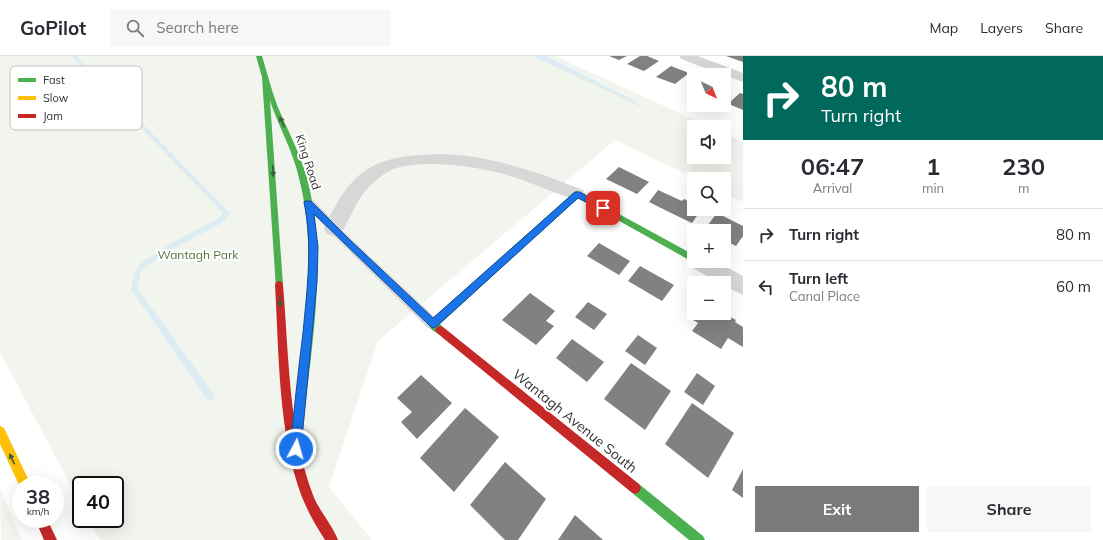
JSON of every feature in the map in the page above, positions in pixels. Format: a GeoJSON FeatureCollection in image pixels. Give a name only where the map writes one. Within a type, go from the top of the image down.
{"type":"FeatureCollection","features":[{"type":"Feature","properties":{"kind":"main road","name":"King Road"},"geometry":{"type":"LineString","coordinates":[[259,56],[265,77],[298,164],[308,202],[314,247],[313,282],[296,449]]}},
{"type":"Feature","properties":{"kind":"main road","name":"King Road"},"geometry":{"type":"LineString","coordinates":[[265,77],[271,140],[282,327],[288,393],[296,449],[308,496],[332,540]]}},
{"type":"Feature","properties":{"kind":"main road"},"geometry":{"type":"LineString","coordinates":[[433,324],[577,194],[687,255]]}},
{"type":"Feature","properties":{"kind":"main road","name":"Wantagh Avenue South"},"geometry":{"type":"LineString","coordinates":[[433,324],[699,540]]}},
{"type":"Feature","properties":{"kind":"main road"},"geometry":{"type":"LineString","coordinates":[[0,432],[21,476]]}},
{"type":"Feature","properties":{"kind":"main road"},"geometry":{"type":"LineString","coordinates":[[45,528],[51,540]]}},
{"type":"Feature","properties":{"kind":"street"},"geometry":{"type":"LineString","coordinates":[[686,56],[743,78]]}},
{"type":"Feature","properties":{"kind":"street"},"geometry":{"type":"LineString","coordinates":[[334,229],[347,200],[359,186],[382,168],[401,161],[444,159],[485,162],[531,176],[577,194]]}},
{"type":"Feature","properties":{"kind":"street"},"geometry":{"type":"LineString","coordinates":[[711,268],[743,286]]}},
{"type":"Feature","properties":{"kind":"lane"},"geometry":{"type":"LineString","coordinates":[[308,202],[433,324]]}},
{"type":"Feature","properties":{"kind":"green space","name":"Wantagh Park"},"geometry":{"type":"Polygon","coordinates":[[[0,56],[555,56],[695,120],[687,120],[687,164],[731,164],[731,136],[743,142],[743,202],[731,196],[731,172],[687,172],[687,175],[615,140],[378,341],[329,487],[372,540],[100,540],[94,528],[124,528],[124,476],[72,476],[72,488],[0,352],[0,56]]]}},
{"type":"Feature","properties":{"kind":"green space"},"geometry":{"type":"Polygon","coordinates":[[[0,489],[12,517],[12,528],[17,528],[22,540],[1,540],[0,489]]]}},
{"type":"Feature","properties":{"kind":"shaded area"},"geometry":{"type":"Polygon","coordinates":[[[533,56],[546,56],[629,98],[648,110],[533,56]]]}},
{"type":"Feature","properties":{"kind":"building"},"geometry":{"type":"Polygon","coordinates":[[[609,56],[627,56],[619,60],[609,56]]]}},
{"type":"Feature","properties":{"kind":"building"},"geometry":{"type":"Polygon","coordinates":[[[640,56],[647,56],[659,61],[644,71],[627,64],[640,56]]]}},
{"type":"Feature","properties":{"kind":"building"},"geometry":{"type":"Polygon","coordinates":[[[726,56],[743,56],[743,62],[726,56]]]}},
{"type":"Feature","properties":{"kind":"building"},"geometry":{"type":"Polygon","coordinates":[[[671,66],[687,72],[687,75],[675,84],[656,77],[671,66]]]}},
{"type":"Feature","properties":{"kind":"building"},"geometry":{"type":"Polygon","coordinates":[[[740,93],[743,94],[743,110],[731,105],[731,101],[740,93]]]}},
{"type":"Feature","properties":{"kind":"building"},"geometry":{"type":"Polygon","coordinates":[[[619,167],[649,182],[637,194],[606,179],[619,167]]]}},
{"type":"Feature","properties":{"kind":"building"},"geometry":{"type":"Polygon","coordinates":[[[658,190],[682,201],[684,199],[687,200],[687,216],[697,216],[692,223],[649,202],[658,190]]]}},
{"type":"Feature","properties":{"kind":"building"},"geometry":{"type":"Polygon","coordinates":[[[715,216],[723,216],[743,226],[743,236],[736,246],[731,244],[731,224],[709,224],[715,216]]]}},
{"type":"Feature","properties":{"kind":"building"},"geometry":{"type":"Polygon","coordinates":[[[599,243],[630,261],[619,275],[587,256],[599,243]]]}},
{"type":"Feature","properties":{"kind":"building"},"geometry":{"type":"Polygon","coordinates":[[[640,266],[674,285],[662,301],[628,281],[640,266]]]}},
{"type":"Feature","properties":{"kind":"building"},"geometry":{"type":"Polygon","coordinates":[[[530,293],[555,311],[546,321],[554,326],[536,345],[502,320],[530,293]]]}},
{"type":"Feature","properties":{"kind":"building"},"geometry":{"type":"Polygon","coordinates":[[[588,302],[607,314],[594,330],[575,317],[588,302]]]}},
{"type":"Feature","properties":{"kind":"building"},"geometry":{"type":"Polygon","coordinates":[[[731,317],[743,327],[743,347],[728,338],[721,349],[692,331],[698,323],[693,320],[731,320],[731,317]]]}},
{"type":"Feature","properties":{"kind":"building"},"geometry":{"type":"Polygon","coordinates":[[[638,335],[657,348],[645,365],[625,351],[638,335]]]}},
{"type":"Feature","properties":{"kind":"building"},"geometry":{"type":"Polygon","coordinates":[[[572,339],[604,362],[587,382],[556,358],[572,339]]]}},
{"type":"Feature","properties":{"kind":"building"},"geometry":{"type":"Polygon","coordinates":[[[631,363],[671,391],[645,430],[604,399],[631,363]]]}},
{"type":"Feature","properties":{"kind":"building"},"geometry":{"type":"Polygon","coordinates":[[[697,373],[715,386],[703,405],[684,392],[697,373]]]}},
{"type":"Feature","properties":{"kind":"building"},"geometry":{"type":"Polygon","coordinates":[[[421,375],[452,403],[417,439],[401,422],[412,412],[397,398],[421,375]]]}},
{"type":"Feature","properties":{"kind":"building"},"geometry":{"type":"Polygon","coordinates":[[[692,403],[734,433],[708,478],[665,444],[692,403]]]}},
{"type":"Feature","properties":{"kind":"building"},"geometry":{"type":"Polygon","coordinates":[[[465,408],[499,437],[454,492],[420,458],[465,408]]]}},
{"type":"Feature","properties":{"kind":"building"},"geometry":{"type":"Polygon","coordinates":[[[505,462],[546,499],[518,540],[505,540],[470,505],[505,462]]]}},
{"type":"Feature","properties":{"kind":"building"},"geometry":{"type":"Polygon","coordinates":[[[743,469],[743,498],[732,490],[743,469]]]}},
{"type":"Feature","properties":{"kind":"building"},"geometry":{"type":"Polygon","coordinates":[[[575,515],[603,540],[558,540],[575,515]]]}},
{"type":"Feature","properties":{"kind":"waterway"},"geometry":{"type":"LineString","coordinates":[[74,56],[84,66]]}},
{"type":"Feature","properties":{"kind":"waterway"},"geometry":{"type":"LineString","coordinates":[[142,126],[227,213],[220,221],[163,251],[143,265],[137,273],[134,289],[210,396]]}},
{"type":"Feature","properties":{"kind":"traffic: fast"},"geometry":{"type":"LineString","coordinates":[[259,56],[274,105],[303,178],[309,207],[312,237],[312,297],[299,416]]}},
{"type":"Feature","properties":{"kind":"traffic: fast"},"geometry":{"type":"LineString","coordinates":[[265,77],[279,285]]}},
{"type":"Feature","properties":{"kind":"traffic: fast"},"geometry":{"type":"LineString","coordinates":[[440,330],[433,324],[577,194],[687,255]]}},
{"type":"Feature","properties":{"kind":"traffic: fast"},"geometry":{"type":"LineString","coordinates":[[635,488],[699,540]]}},
{"type":"Feature","properties":{"kind":"traffic: slow"},"geometry":{"type":"LineString","coordinates":[[0,432],[21,476]]}},
{"type":"Feature","properties":{"kind":"traffic: jam"},"geometry":{"type":"LineString","coordinates":[[279,285],[284,364],[294,445],[309,501],[332,540]]}},
{"type":"Feature","properties":{"kind":"traffic: jam"},"geometry":{"type":"LineString","coordinates":[[440,330],[635,488]]}},
{"type":"Feature","properties":{"kind":"traffic: jam"},"geometry":{"type":"LineString","coordinates":[[45,528],[51,540]]}},
{"type":"Feature","properties":{"kind":"route"},"geometry":{"type":"LineString","coordinates":[[296,449],[313,282],[314,247],[308,202],[346,241],[433,324],[577,194],[603,208]]}}]}
